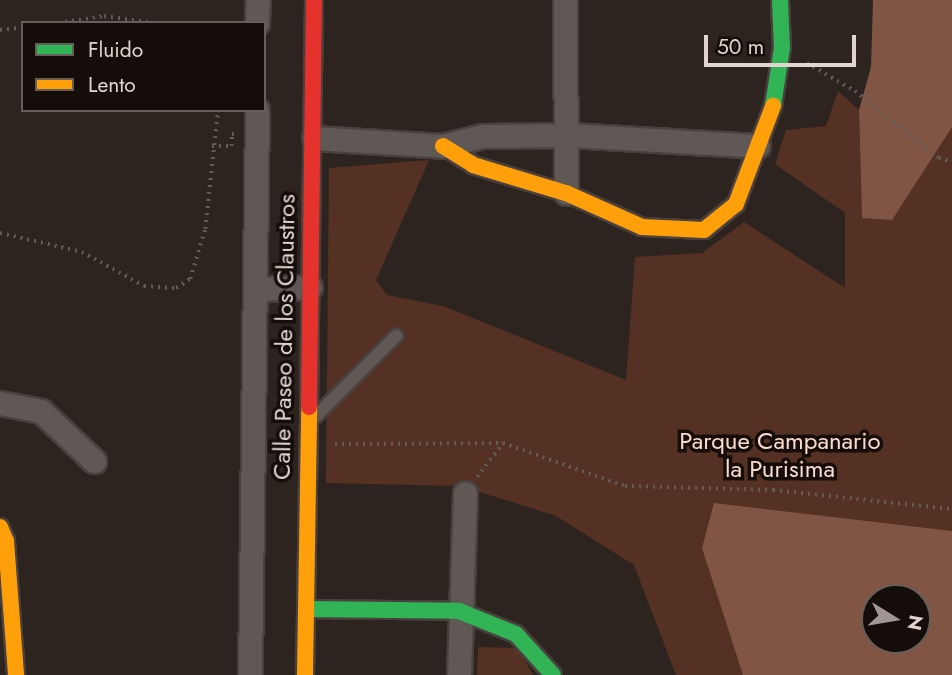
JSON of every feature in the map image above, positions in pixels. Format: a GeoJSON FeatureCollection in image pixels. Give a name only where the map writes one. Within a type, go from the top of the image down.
{"type":"FeatureCollection","features":[{"type":"Feature","properties":{"kind":"street"},"geometry":{"type":"LineString","coordinates":[[257,21],[258,0]]}},
{"type":"Feature","properties":{"kind":"street","name":"Calle Paseo de los Claustros"},"geometry":{"type":"LineString","coordinates":[[305,675],[314,0]]}},
{"type":"Feature","properties":{"kind":"street"},"geometry":{"type":"LineString","coordinates":[[565,0],[569,135],[566,193]]}},
{"type":"Feature","properties":{"kind":"street"},"geometry":{"type":"LineString","coordinates":[[443,146],[473,165],[566,193],[642,227],[704,230],[736,204],[775,100],[782,48],[780,0]]}},
{"type":"Feature","properties":{"kind":"street","name":"Calle Paseo de los Claustros"},"geometry":{"type":"LineString","coordinates":[[250,675],[257,112]]}},
{"type":"Feature","properties":{"kind":"street"},"geometry":{"type":"LineString","coordinates":[[314,138],[443,146],[482,135],[569,135],[758,146]]}},
{"type":"Feature","properties":{"kind":"street"},"geometry":{"type":"LineString","coordinates":[[256,289],[310,287]]}},
{"type":"Feature","properties":{"kind":"street"},"geometry":{"type":"LineString","coordinates":[[0,403],[41,411],[94,461]]}},
{"type":"Feature","properties":{"kind":"street"},"geometry":{"type":"LineString","coordinates":[[459,675],[459,611],[466,493]]}},
{"type":"Feature","properties":{"kind":"street"},"geometry":{"type":"LineString","coordinates":[[0,527],[8,637],[16,675]]}},
{"type":"Feature","properties":{"kind":"street"},"geometry":{"type":"LineString","coordinates":[[306,609],[459,611],[516,634],[553,675]]}},
{"type":"Feature","properties":{"kind":"lane"},"geometry":{"type":"LineString","coordinates":[[308,423],[396,336]]}},
{"type":"Feature","properties":{"kind":"path"},"geometry":{"type":"LineString","coordinates":[[71,21],[104,16],[138,21]]}},
{"type":"Feature","properties":{"kind":"path"},"geometry":{"type":"LineString","coordinates":[[0,30],[21,27]]}},
{"type":"Feature","properties":{"kind":"path"},"geometry":{"type":"LineString","coordinates":[[782,48],[855,91],[939,158],[952,162]]}},
{"type":"Feature","properties":{"kind":"path"},"geometry":{"type":"LineString","coordinates":[[0,233],[82,252],[144,286],[176,288],[190,279],[205,229],[218,112]]}},
{"type":"Feature","properties":{"kind":"path"},"geometry":{"type":"LineString","coordinates":[[308,446],[503,443],[625,486],[773,490],[952,509]]}},
{"type":"Feature","properties":{"kind":"path"},"geometry":{"type":"LineString","coordinates":[[466,493],[503,443]]}},
{"type":"Feature","properties":{"kind":"green space","name":"Parque Campanario la Purisima"},"geometry":{"type":"Polygon","coordinates":[[[838,91],[859,110],[862,218],[952,127],[952,675],[676,675],[634,565],[556,516],[461,486],[326,483],[329,168],[429,160],[376,280],[387,295],[443,306],[626,380],[635,257],[702,253],[744,222],[845,288],[845,213],[775,164],[786,130],[826,126],[838,91]]]}},
{"type":"Feature","properties":{"kind":"green space"},"geometry":{"type":"Polygon","coordinates":[[[478,647],[518,648],[533,675],[477,675],[478,647]]]}},
{"type":"Feature","properties":{"kind":"shaded area"},"geometry":{"type":"Polygon","coordinates":[[[873,0],[952,0],[952,127],[892,220],[862,218],[859,110],[871,67],[873,0]]]}},
{"type":"Feature","properties":{"kind":"shaded area"},"geometry":{"type":"Polygon","coordinates":[[[714,503],[952,531],[952,675],[743,675],[702,548],[714,503]]]}},
{"type":"Feature","properties":{"kind":"traffic: fast"},"geometry":{"type":"LineString","coordinates":[[773,106],[782,48],[780,0]]}},
{"type":"Feature","properties":{"kind":"traffic: fast"},"geometry":{"type":"LineString","coordinates":[[306,609],[459,611],[516,634],[553,675]]}},
{"type":"Feature","properties":{"kind":"traffic: slow"},"geometry":{"type":"LineString","coordinates":[[443,146],[473,165],[566,193],[642,227],[704,230],[736,204],[773,106]]}},
{"type":"Feature","properties":{"kind":"traffic: slow"},"geometry":{"type":"LineString","coordinates":[[305,675],[309,407]]}},
{"type":"Feature","properties":{"kind":"traffic: slow"},"geometry":{"type":"LineString","coordinates":[[0,527],[6,541],[16,675]]}},
{"type":"Feature","properties":{"kind":"traffic: jam"},"geometry":{"type":"LineString","coordinates":[[309,407],[314,0]]}}]}
